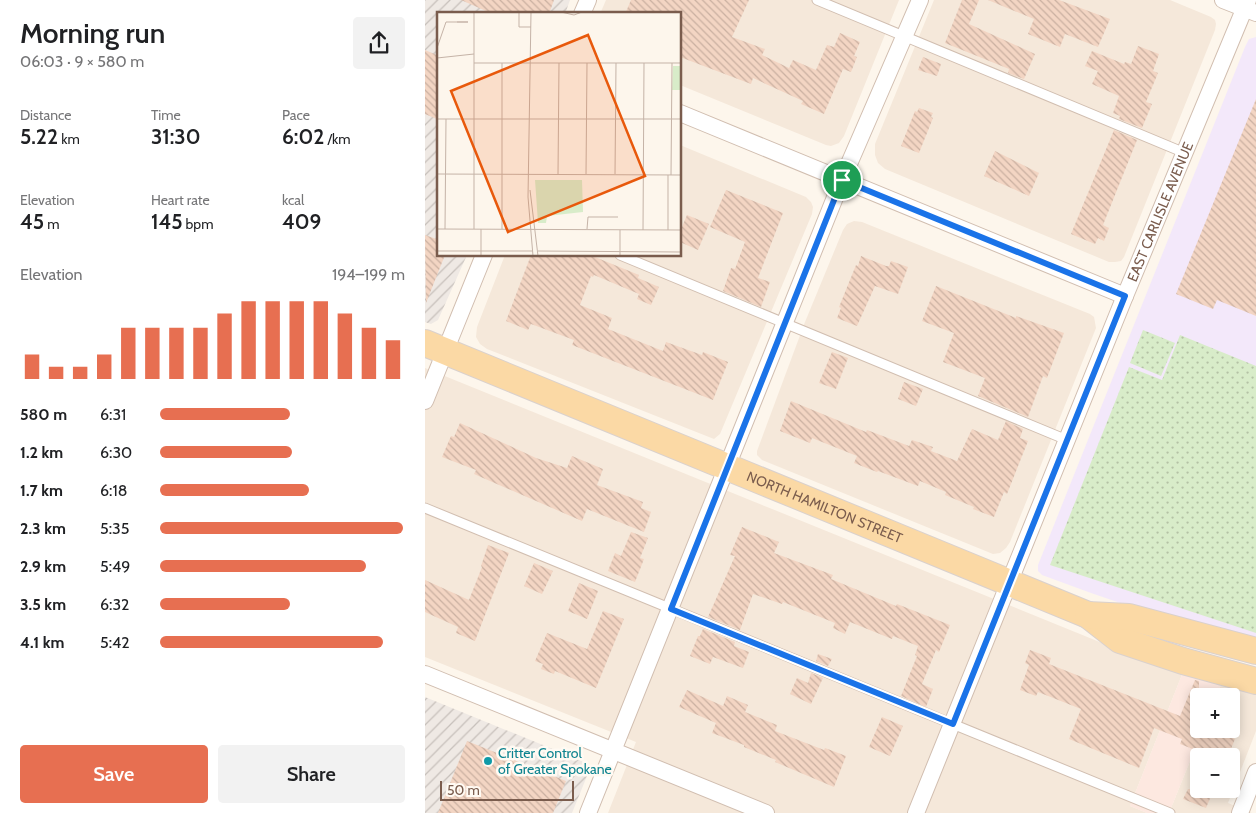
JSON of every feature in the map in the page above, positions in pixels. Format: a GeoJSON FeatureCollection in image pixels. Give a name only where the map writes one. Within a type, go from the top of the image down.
{"type":"FeatureCollection","features":[{"type":"Feature","properties":{"kind":"main road","name":"NORTH HAMILTON STREET"},"geometry":{"type":"LineString","coordinates":[[435,347],[1088,615],[1120,640],[1183,661],[1256,681]]}},
{"type":"Feature","properties":{"kind":"main road","name":"NORTH HAMILTON STREET"},"geometry":{"type":"LineString","coordinates":[[1088,615],[1129,617],[1256,652]]}},
{"type":"Feature","properties":{"kind":"street"},"geometry":{"type":"LineString","coordinates":[[583,12],[588,0]]}},
{"type":"Feature","properties":{"kind":"street"},"geometry":{"type":"LineString","coordinates":[[588,813],[842,180],[919,0]]}},
{"type":"Feature","properties":{"kind":"street"},"geometry":{"type":"LineString","coordinates":[[1223,0],[1250,7]]}},
{"type":"Feature","properties":{"kind":"street","name":"EAST CARLISLE AVENUE"},"geometry":{"type":"LineString","coordinates":[[916,813],[1125,296],[1185,153],[1250,7]]}},
{"type":"Feature","properties":{"kind":"street"},"geometry":{"type":"LineString","coordinates":[[681,113],[1125,296]]}},
{"type":"Feature","properties":{"kind":"street"},"geometry":{"type":"LineString","coordinates":[[425,401],[435,347],[483,256]]}},
{"type":"Feature","properties":{"kind":"street"},"geometry":{"type":"LineString","coordinates":[[425,674],[766,813]]}},
{"type":"Feature","properties":{"kind":"street"},"geometry":{"type":"LineString","coordinates":[[1240,813],[1256,772]]}},
{"type":"Feature","properties":{"kind":"lane"},"geometry":{"type":"LineString","coordinates":[[817,0],[1185,153]]}},
{"type":"Feature","properties":{"kind":"lane"},"geometry":{"type":"LineString","coordinates":[[622,256],[1067,440]]}},
{"type":"Feature","properties":{"kind":"lane"},"geometry":{"type":"LineString","coordinates":[[425,508],[1170,813]]}},
{"type":"Feature","properties":{"kind":"shaded area"},"geometry":{"type":"Polygon","coordinates":[[[425,0],[570,0],[566,12],[437,12],[437,256],[467,256],[438,320],[431,324],[425,322],[425,0]]]}},
{"type":"Feature","properties":{"kind":"shaded area"},"geometry":{"type":"Polygon","coordinates":[[[606,0],[899,0],[844,136],[839,143],[831,146],[681,85],[681,12],[601,12],[606,0]]]}},
{"type":"Feature","properties":{"kind":"shaded area"},"geometry":{"type":"Polygon","coordinates":[[[934,0],[1170,0],[1215,20],[1215,30],[1121,261],[1109,262],[885,169],[878,163],[875,155],[875,144],[934,0]]]}},
{"type":"Feature","properties":{"kind":"shaded area"},"geometry":{"type":"Polygon","coordinates":[[[1256,37],[1256,642],[1141,610],[1091,593],[1042,575],[1038,571],[1038,565],[1245,47],[1249,39],[1256,37]]]}},
{"type":"Feature","properties":{"kind":"shaded area"},"geometry":{"type":"Polygon","coordinates":[[[681,145],[806,197],[813,207],[812,214],[720,434],[714,439],[487,349],[480,344],[476,337],[477,327],[505,256],[681,256],[681,145]]]}},
{"type":"Feature","properties":{"kind":"shaded area"},"geometry":{"type":"Polygon","coordinates":[[[854,221],[862,222],[1094,317],[1096,328],[1010,542],[1000,553],[993,554],[762,460],[757,455],[805,322],[843,230],[847,224],[854,221]]]}},
{"type":"Feature","properties":{"kind":"shaded area"},"geometry":{"type":"Polygon","coordinates":[[[425,368],[1107,645],[1183,672],[1130,806],[1147,813],[608,813],[636,742],[425,657],[425,368]]]}},
{"type":"Feature","properties":{"kind":"shaded area"},"geometry":{"type":"Polygon","coordinates":[[[1183,672],[1221,684],[1220,688],[1190,688],[1190,738],[1199,738],[1195,748],[1190,748],[1190,761],[1169,813],[1147,813],[1130,806],[1183,672]]]}},
{"type":"Feature","properties":{"kind":"shaded area"},"geometry":{"type":"Polygon","coordinates":[[[1221,684],[1238,688],[1220,688],[1221,684]]]}},
{"type":"Feature","properties":{"kind":"shaded area"},"geometry":{"type":"Polygon","coordinates":[[[1240,688],[1256,692],[1256,731],[1240,772],[1240,748],[1195,748],[1199,738],[1240,738],[1240,688]]]}},
{"type":"Feature","properties":{"kind":"shaded area"},"geometry":{"type":"Polygon","coordinates":[[[425,697],[582,761],[586,768],[587,776],[572,813],[425,813],[425,697]]]}},
{"type":"Feature","properties":{"kind":"shaded area"},"geometry":{"type":"Polygon","coordinates":[[[1190,761],[1190,798],[1230,798],[1228,803],[1252,813],[1169,813],[1190,761]]]}},
{"type":"Feature","properties":{"kind":"green space"},"geometry":{"type":"Polygon","coordinates":[[[1143,330],[1175,343],[1161,376],[1130,363],[1143,330]]]}},
{"type":"Feature","properties":{"kind":"green space"},"geometry":{"type":"Polygon","coordinates":[[[1180,335],[1256,366],[1256,633],[1050,565],[1129,367],[1162,380],[1180,335]]]}},
{"type":"Feature","properties":{"kind":"building"},"geometry":{"type":"Polygon","coordinates":[[[461,0],[554,0],[550,12],[486,11],[461,0]]]}},
{"type":"Feature","properties":{"kind":"building"},"geometry":{"type":"Polygon","coordinates":[[[631,0],[749,0],[732,37],[765,49],[762,55],[789,68],[793,60],[816,70],[827,45],[834,47],[840,33],[860,42],[854,56],[857,57],[851,72],[843,69],[824,114],[801,104],[803,101],[753,78],[751,84],[681,57],[681,12],[626,12],[631,0]]]}},
{"type":"Feature","properties":{"kind":"building"},"geometry":{"type":"Polygon","coordinates":[[[962,0],[979,0],[969,24],[1035,54],[1024,79],[1008,73],[1009,69],[945,43],[962,0]]]}},
{"type":"Feature","properties":{"kind":"building"},"geometry":{"type":"Polygon","coordinates":[[[988,0],[1059,0],[1110,19],[1098,47],[1065,34],[1060,47],[1028,34],[1034,19],[988,0]]]}},
{"type":"Feature","properties":{"kind":"building"},"geometry":{"type":"Polygon","coordinates":[[[1138,46],[1159,54],[1153,71],[1158,73],[1146,102],[1152,104],[1142,128],[1119,119],[1120,116],[1113,113],[1119,96],[1092,84],[1098,71],[1085,66],[1092,51],[1124,64],[1125,62],[1131,64],[1138,46]]]}},
{"type":"Feature","properties":{"kind":"building"},"geometry":{"type":"Polygon","coordinates":[[[425,50],[437,55],[437,119],[425,114],[425,50]]]}},
{"type":"Feature","properties":{"kind":"building"},"geometry":{"type":"Polygon","coordinates":[[[923,57],[941,64],[937,76],[918,70],[923,57]]]}},
{"type":"Feature","properties":{"kind":"building"},"geometry":{"type":"Polygon","coordinates":[[[1256,99],[1256,316],[1217,300],[1213,309],[1176,294],[1256,99]]]}},
{"type":"Feature","properties":{"kind":"building"},"geometry":{"type":"Polygon","coordinates":[[[919,108],[933,113],[931,117],[933,118],[919,153],[901,146],[915,111],[917,112],[919,108]]]}},
{"type":"Feature","properties":{"kind":"building"},"geometry":{"type":"Polygon","coordinates":[[[1114,130],[1137,140],[1103,225],[1109,228],[1104,241],[1098,238],[1095,244],[1071,234],[1114,130]]]}},
{"type":"Feature","properties":{"kind":"building"},"geometry":{"type":"Polygon","coordinates":[[[995,151],[1039,173],[1029,196],[984,176],[995,151]]]}},
{"type":"Feature","properties":{"kind":"building"},"geometry":{"type":"Polygon","coordinates":[[[726,190],[783,213],[758,278],[770,282],[761,307],[723,291],[731,268],[735,269],[745,242],[710,227],[726,190]]]}},
{"type":"Feature","properties":{"kind":"building"},"geometry":{"type":"Polygon","coordinates":[[[687,215],[709,224],[698,250],[681,242],[681,230],[687,215]]]}},
{"type":"Feature","properties":{"kind":"building"},"geometry":{"type":"Polygon","coordinates":[[[425,235],[437,239],[437,256],[445,256],[426,303],[425,235]]]}},
{"type":"Feature","properties":{"kind":"building"},"geometry":{"type":"Polygon","coordinates":[[[531,256],[592,256],[639,275],[638,278],[659,287],[651,305],[637,299],[639,294],[594,275],[593,277],[591,276],[580,305],[612,318],[608,329],[663,351],[666,342],[702,355],[703,352],[728,362],[713,400],[572,345],[574,340],[531,324],[528,330],[506,321],[531,256]]]}},
{"type":"Feature","properties":{"kind":"building"},"geometry":{"type":"Polygon","coordinates":[[[861,256],[886,266],[889,266],[891,261],[908,267],[898,294],[875,286],[857,326],[837,318],[841,308],[839,307],[861,256]]]}},
{"type":"Feature","properties":{"kind":"building"},"geometry":{"type":"Polygon","coordinates":[[[936,286],[1016,318],[1016,316],[1064,333],[1047,378],[1043,376],[1028,417],[978,396],[985,378],[943,362],[954,333],[922,321],[936,286]]]}},
{"type":"Feature","properties":{"kind":"building"},"geometry":{"type":"Polygon","coordinates":[[[832,352],[848,358],[836,389],[819,383],[832,352]]]}},
{"type":"Feature","properties":{"kind":"building"},"geometry":{"type":"Polygon","coordinates":[[[904,382],[923,389],[916,406],[898,399],[904,382]]]}},
{"type":"Feature","properties":{"kind":"building"},"geometry":{"type":"Polygon","coordinates":[[[791,401],[866,432],[867,430],[909,446],[912,440],[933,447],[931,451],[957,461],[972,429],[998,440],[1006,421],[1023,429],[1020,438],[1028,441],[1007,494],[1004,492],[994,517],[973,509],[974,507],[945,495],[946,492],[920,481],[918,486],[877,472],[854,463],[857,456],[812,438],[810,443],[780,431],[791,401]]]}},
{"type":"Feature","properties":{"kind":"building"},"geometry":{"type":"Polygon","coordinates":[[[460,423],[536,458],[567,468],[572,456],[603,469],[597,485],[643,502],[641,508],[651,512],[644,532],[587,509],[582,521],[474,474],[476,470],[442,457],[451,436],[454,437],[460,423]]]}},
{"type":"Feature","properties":{"kind":"building"},"geometry":{"type":"Polygon","coordinates":[[[742,527],[779,542],[774,553],[833,575],[831,579],[896,606],[897,604],[950,625],[939,652],[936,650],[922,684],[933,689],[926,707],[901,696],[917,656],[915,655],[918,646],[893,636],[892,639],[850,622],[845,634],[833,628],[835,623],[783,602],[782,604],[753,594],[740,630],[708,617],[735,556],[730,555],[742,527]]]}},
{"type":"Feature","properties":{"kind":"building"},"geometry":{"type":"Polygon","coordinates":[[[631,532],[648,538],[640,558],[644,559],[635,582],[608,571],[615,553],[621,556],[631,532]]]}},
{"type":"Feature","properties":{"kind":"building"},"geometry":{"type":"Polygon","coordinates":[[[488,545],[509,553],[475,641],[456,633],[458,627],[425,612],[425,580],[469,600],[482,567],[488,545]]]}},
{"type":"Feature","properties":{"kind":"building"},"geometry":{"type":"Polygon","coordinates":[[[534,563],[553,571],[542,594],[524,586],[534,563]]]}},
{"type":"Feature","properties":{"kind":"building"},"geometry":{"type":"Polygon","coordinates":[[[579,583],[598,591],[587,619],[568,611],[579,583]]]}},
{"type":"Feature","properties":{"kind":"building"},"geometry":{"type":"Polygon","coordinates":[[[603,611],[624,619],[596,688],[555,671],[554,674],[541,669],[543,664],[535,661],[547,633],[587,649],[603,611]]]}},
{"type":"Feature","properties":{"kind":"building"},"geometry":{"type":"Polygon","coordinates":[[[703,629],[735,642],[734,646],[749,652],[743,668],[713,657],[710,664],[690,656],[703,629]]]}},
{"type":"Feature","properties":{"kind":"building"},"geometry":{"type":"Polygon","coordinates":[[[1030,650],[1051,658],[1049,664],[1180,716],[1190,692],[1190,738],[1235,739],[1231,748],[1190,748],[1180,744],[1182,739],[1154,728],[1139,768],[1069,739],[1081,709],[1038,692],[1036,696],[1020,690],[1029,665],[1025,663],[1030,650]]]}},
{"type":"Feature","properties":{"kind":"building"},"geometry":{"type":"Polygon","coordinates":[[[818,654],[832,659],[828,666],[816,661],[818,654]]]}},
{"type":"Feature","properties":{"kind":"building"},"geometry":{"type":"Polygon","coordinates":[[[811,673],[823,678],[811,704],[790,694],[797,678],[808,683],[811,673]]]}},
{"type":"Feature","properties":{"kind":"building"},"geometry":{"type":"Polygon","coordinates":[[[1195,680],[1199,681],[1199,688],[1192,688],[1195,680]]]}},
{"type":"Feature","properties":{"kind":"building"},"geometry":{"type":"Polygon","coordinates":[[[687,690],[723,706],[727,696],[748,705],[745,712],[777,725],[775,731],[824,750],[825,748],[846,756],[834,787],[775,762],[776,760],[744,747],[744,745],[712,733],[716,723],[679,707],[687,690]]]}},
{"type":"Feature","properties":{"kind":"building"},"geometry":{"type":"Polygon","coordinates":[[[882,717],[903,726],[890,756],[869,747],[882,717]]]}},
{"type":"Feature","properties":{"kind":"building","name":"Critter Control of Greater Spokane"},"geometry":{"type":"Polygon","coordinates":[[[467,741],[566,781],[553,813],[438,813],[467,741]]]}},
{"type":"Feature","properties":{"kind":"building"},"geometry":{"type":"Polygon","coordinates":[[[1188,789],[1190,789],[1190,798],[1210,798],[1206,808],[1183,799],[1188,789]]]}},
{"type":"Feature","properties":{"kind":"place","name":"Critter Control of Greater Spokane"},"geometry":{"type":"Point","coordinates":[488,761]}},
{"type":"Feature","properties":{"kind":"route"},"geometry":{"type":"LineString","coordinates":[[842,180],[1125,296],[953,724],[671,609],[842,180]]}}]}
